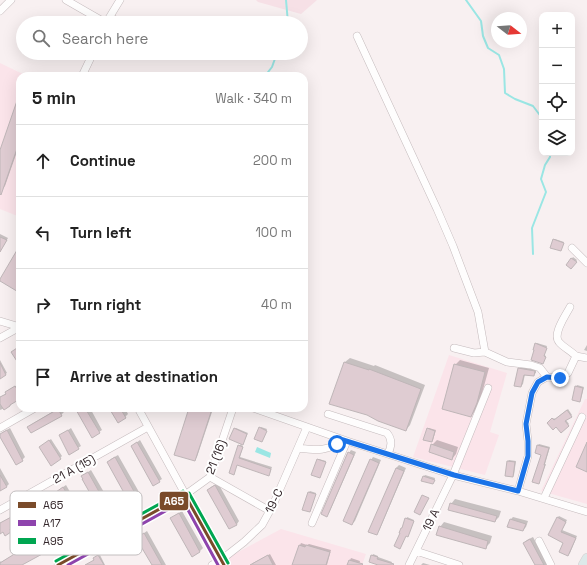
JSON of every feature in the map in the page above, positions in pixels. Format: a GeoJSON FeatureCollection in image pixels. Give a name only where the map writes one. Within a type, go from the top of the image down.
{"type":"FeatureCollection","features":[{"type":"Feature","properties":{"kind":"main road"},"geometry":{"type":"LineString","coordinates":[[583,565],[587,558]]}},
{"type":"Feature","properties":{"kind":"street"},"geometry":{"type":"LineString","coordinates":[[0,11],[12,0]]}},
{"type":"Feature","properties":{"kind":"street"},"geometry":{"type":"LineString","coordinates":[[66,0],[98,16]]}},
{"type":"Feature","properties":{"kind":"street"},"geometry":{"type":"LineString","coordinates":[[111,16],[120,0]]}},
{"type":"Feature","properties":{"kind":"street"},"geometry":{"type":"LineString","coordinates":[[357,36],[453,246],[478,312],[485,352]]}},
{"type":"Feature","properties":{"kind":"street"},"geometry":{"type":"LineString","coordinates":[[84,72],[90,60]]}},
{"type":"Feature","properties":{"kind":"street"},"geometry":{"type":"LineString","coordinates":[[572,248],[587,263]]}},
{"type":"Feature","properties":{"kind":"street"},"geometry":{"type":"LineString","coordinates":[[570,307],[557,331],[556,338],[558,342],[576,356],[587,358]]}},
{"type":"Feature","properties":{"kind":"street"},"geometry":{"type":"LineString","coordinates":[[0,321],[16,326]]}},
{"type":"Feature","properties":{"kind":"street"},"geometry":{"type":"LineString","coordinates":[[0,338],[16,329]]}},
{"type":"Feature","properties":{"kind":"street"},"geometry":{"type":"LineString","coordinates":[[454,348],[474,353],[485,352],[507,362],[531,365],[540,368],[547,377]]}},
{"type":"Feature","properties":{"kind":"street"},"geometry":{"type":"LineString","coordinates":[[518,491],[528,456],[526,424],[532,393],[538,382],[547,377],[560,378],[568,373],[576,356]]}},
{"type":"Feature","properties":{"kind":"street","name":"19 A"},"geometry":{"type":"LineString","coordinates":[[409,565],[454,475],[488,388]]}},
{"type":"Feature","properties":{"kind":"street"},"geometry":{"type":"LineString","coordinates":[[0,428],[28,412]]}},
{"type":"Feature","properties":{"kind":"street"},"geometry":{"type":"LineString","coordinates":[[140,412],[222,562]]}},
{"type":"Feature","properties":{"kind":"street","name":"21 (16)"},"geometry":{"type":"LineString","coordinates":[[142,519],[185,495],[210,477],[233,412]]}},
{"type":"Feature","properties":{"kind":"street"},"geometry":{"type":"LineString","coordinates":[[264,412],[345,441],[454,475],[544,498],[587,512]]}},
{"type":"Feature","properties":{"kind":"street"},"geometry":{"type":"LineString","coordinates":[[328,414],[387,433],[391,441],[391,447],[388,454]]}},
{"type":"Feature","properties":{"kind":"street"},"geometry":{"type":"LineString","coordinates":[[544,498],[582,417]]}},
{"type":"Feature","properties":{"kind":"street","name":"21 A (15)"},"geometry":{"type":"LineString","coordinates":[[34,491],[148,427]]}},
{"type":"Feature","properties":{"kind":"street","name":"19-C"},"geometry":{"type":"LineString","coordinates":[[212,565],[222,562],[262,525],[273,505],[307,427]]}},
{"type":"Feature","properties":{"kind":"street"},"geometry":{"type":"LineString","coordinates":[[298,448],[322,450],[345,441]]}},
{"type":"Feature","properties":{"kind":"street"},"geometry":{"type":"LineString","coordinates":[[312,523],[345,441]]}},
{"type":"Feature","properties":{"kind":"street"},"geometry":{"type":"LineString","coordinates":[[210,477],[270,511]]}},
{"type":"Feature","properties":{"kind":"street","name":"21 A (15)"},"geometry":{"type":"LineString","coordinates":[[0,510],[10,504]]}},
{"type":"Feature","properties":{"kind":"street"},"geometry":{"type":"LineString","coordinates":[[539,541],[551,565]]}},
{"type":"Feature","properties":{"kind":"street"},"geometry":{"type":"LineString","coordinates":[[416,551],[459,565]]}},
{"type":"Feature","properties":{"kind":"street","name":"21 (16)"},"geometry":{"type":"LineString","coordinates":[[58,565],[76,555]]}},
{"type":"Feature","properties":{"kind":"shaded area"},"geometry":{"type":"Polygon","coordinates":[[[256,0],[317,0],[301,14],[258,2],[256,0]]]}},
{"type":"Feature","properties":{"kind":"shaded area"},"geometry":{"type":"Polygon","coordinates":[[[0,63],[19,72],[16,72],[16,215],[0,209],[0,63]]]}},
{"type":"Feature","properties":{"kind":"shaded area"},"geometry":{"type":"Polygon","coordinates":[[[449,355],[507,373],[490,432],[499,435],[485,475],[413,457],[449,355]]]}},
{"type":"Feature","properties":{"kind":"shaded area"},"geometry":{"type":"Polygon","coordinates":[[[585,399],[587,399],[587,504],[541,491],[585,399]]]}},
{"type":"Feature","properties":{"kind":"shaded area"},"geometry":{"type":"Polygon","coordinates":[[[281,529],[366,554],[362,565],[231,565],[227,558],[281,529]]]}},
{"type":"Feature","properties":{"kind":"water"},"geometry":{"type":"Polygon","coordinates":[[[257,447],[271,453],[270,458],[255,452],[257,447]]]}},
{"type":"Feature","properties":{"kind":"building"},"geometry":{"type":"Polygon","coordinates":[[[16,104],[16,152],[1,195],[0,150],[16,104]]]}},
{"type":"Feature","properties":{"kind":"building"},"geometry":{"type":"Polygon","coordinates":[[[0,237],[7,240],[0,252],[0,237]]]}},
{"type":"Feature","properties":{"kind":"building"},"geometry":{"type":"Polygon","coordinates":[[[553,239],[564,243],[561,251],[550,248],[553,239]]]}},
{"type":"Feature","properties":{"kind":"building"},"geometry":{"type":"Polygon","coordinates":[[[16,252],[16,291],[0,281],[16,252]]]}},
{"type":"Feature","properties":{"kind":"building"},"geometry":{"type":"Polygon","coordinates":[[[571,258],[577,262],[571,269],[566,265],[571,258]]]}},
{"type":"Feature","properties":{"kind":"building"},"geometry":{"type":"Polygon","coordinates":[[[535,343],[547,348],[544,356],[546,357],[543,364],[531,360],[535,343]]]}},
{"type":"Feature","properties":{"kind":"building"},"geometry":{"type":"Polygon","coordinates":[[[16,349],[16,360],[11,352],[16,349]]]}},
{"type":"Feature","properties":{"kind":"building"},"geometry":{"type":"Polygon","coordinates":[[[344,362],[369,369],[421,389],[406,431],[378,421],[367,415],[329,404],[344,362]]]}},
{"type":"Feature","properties":{"kind":"building"},"geometry":{"type":"Polygon","coordinates":[[[0,363],[6,375],[0,379],[0,363]]]}},
{"type":"Feature","properties":{"kind":"building"},"geometry":{"type":"Polygon","coordinates":[[[454,364],[485,372],[477,403],[471,417],[442,409],[454,364]]]}},
{"type":"Feature","properties":{"kind":"building"},"geometry":{"type":"Polygon","coordinates":[[[518,368],[535,371],[534,376],[524,375],[521,387],[514,386],[518,368]]]}},
{"type":"Feature","properties":{"kind":"building"},"geometry":{"type":"Polygon","coordinates":[[[15,386],[16,388],[16,401],[4,410],[0,404],[0,397],[6,394],[5,392],[15,386]]]}},
{"type":"Feature","properties":{"kind":"building"},"geometry":{"type":"Polygon","coordinates":[[[575,386],[583,388],[580,402],[572,400],[575,386]]]}},
{"type":"Feature","properties":{"kind":"building"},"geometry":{"type":"Polygon","coordinates":[[[567,410],[572,417],[565,421],[569,426],[561,433],[556,427],[553,430],[547,423],[552,418],[554,420],[567,410]]]}},
{"type":"Feature","properties":{"kind":"building"},"geometry":{"type":"Polygon","coordinates":[[[53,412],[60,412],[62,416],[31,433],[27,427],[53,412]]]}},
{"type":"Feature","properties":{"kind":"building"},"geometry":{"type":"Polygon","coordinates":[[[77,412],[87,412],[100,433],[92,438],[77,412]]]}},
{"type":"Feature","properties":{"kind":"building"},"geometry":{"type":"Polygon","coordinates":[[[111,412],[122,412],[126,418],[118,423],[111,412]]]}},
{"type":"Feature","properties":{"kind":"building"},"geometry":{"type":"Polygon","coordinates":[[[188,412],[211,412],[195,461],[174,455],[188,412]]]}},
{"type":"Feature","properties":{"kind":"building"},"geometry":{"type":"Polygon","coordinates":[[[259,427],[267,431],[262,442],[254,439],[259,427]]]}},
{"type":"Feature","properties":{"kind":"building"},"geometry":{"type":"Polygon","coordinates":[[[234,428],[247,434],[243,445],[229,439],[234,428]]]}},
{"type":"Feature","properties":{"kind":"building"},"geometry":{"type":"Polygon","coordinates":[[[427,428],[435,431],[432,442],[423,440],[427,428]]]}},
{"type":"Feature","properties":{"kind":"building"},"geometry":{"type":"Polygon","coordinates":[[[7,430],[23,461],[16,465],[0,437],[0,434],[7,430]]]}},
{"type":"Feature","properties":{"kind":"building"},"geometry":{"type":"Polygon","coordinates":[[[68,430],[79,449],[69,455],[59,435],[68,430]]]}},
{"type":"Feature","properties":{"kind":"building"},"geometry":{"type":"Polygon","coordinates":[[[49,440],[61,459],[51,466],[39,447],[49,440]]]}},
{"type":"Feature","properties":{"kind":"building"},"geometry":{"type":"Polygon","coordinates":[[[137,442],[160,482],[153,486],[131,446],[137,442]]]}},
{"type":"Feature","properties":{"kind":"building"},"geometry":{"type":"Polygon","coordinates":[[[587,442],[587,472],[576,467],[587,442]]]}},
{"type":"Feature","properties":{"kind":"building"},"geometry":{"type":"Polygon","coordinates":[[[431,444],[454,452],[452,460],[429,452],[431,444]]]}},
{"type":"Feature","properties":{"kind":"building"},"geometry":{"type":"Polygon","coordinates":[[[238,445],[243,447],[239,458],[271,469],[269,476],[237,465],[234,475],[229,473],[238,445]]]}},
{"type":"Feature","properties":{"kind":"building"},"geometry":{"type":"Polygon","coordinates":[[[537,445],[549,448],[539,484],[532,482],[541,455],[535,453],[537,445]]]}},
{"type":"Feature","properties":{"kind":"building"},"geometry":{"type":"Polygon","coordinates":[[[348,452],[354,455],[327,517],[321,514],[348,452]]]}},
{"type":"Feature","properties":{"kind":"building"},"geometry":{"type":"Polygon","coordinates":[[[115,457],[134,491],[123,491],[107,462],[115,457]]]}},
{"type":"Feature","properties":{"kind":"building"},"geometry":{"type":"Polygon","coordinates":[[[317,459],[326,462],[320,478],[311,475],[317,459]]]}},
{"type":"Feature","properties":{"kind":"building"},"geometry":{"type":"Polygon","coordinates":[[[370,459],[379,463],[352,525],[343,521],[370,459]]]}},
{"type":"Feature","properties":{"kind":"building"},"geometry":{"type":"Polygon","coordinates":[[[507,461],[515,462],[513,477],[505,476],[507,461]]]}},
{"type":"Feature","properties":{"kind":"building"},"geometry":{"type":"Polygon","coordinates":[[[396,468],[404,471],[377,535],[368,532],[396,468]]]}},
{"type":"Feature","properties":{"kind":"building"},"geometry":{"type":"Polygon","coordinates":[[[88,472],[99,491],[89,491],[81,476],[88,472]]]}},
{"type":"Feature","properties":{"kind":"building"},"geometry":{"type":"Polygon","coordinates":[[[0,475],[7,487],[0,491],[0,475]]]}},
{"type":"Feature","properties":{"kind":"building"},"geometry":{"type":"Polygon","coordinates":[[[423,476],[435,480],[433,484],[421,481],[423,476]]]}},
{"type":"Feature","properties":{"kind":"building"},"geometry":{"type":"Polygon","coordinates":[[[215,485],[237,525],[229,529],[207,490],[215,485]]]}},
{"type":"Feature","properties":{"kind":"building"},"geometry":{"type":"Polygon","coordinates":[[[63,487],[65,491],[57,491],[63,487]]]}},
{"type":"Feature","properties":{"kind":"building"},"geometry":{"type":"Polygon","coordinates":[[[308,492],[316,494],[310,512],[302,510],[308,492]]]}},
{"type":"Feature","properties":{"kind":"building"},"geometry":{"type":"Polygon","coordinates":[[[422,495],[429,498],[420,515],[414,512],[422,495]]]}},
{"type":"Feature","properties":{"kind":"building"},"geometry":{"type":"Polygon","coordinates":[[[450,503],[497,516],[495,522],[448,510],[450,503]]]}},
{"type":"Feature","properties":{"kind":"building"},"geometry":{"type":"Polygon","coordinates":[[[179,513],[200,552],[192,557],[170,518],[179,513]]]}},
{"type":"Feature","properties":{"kind":"building"},"geometry":{"type":"Polygon","coordinates":[[[557,517],[566,522],[561,532],[576,538],[568,556],[559,552],[563,543],[548,535],[557,517]]]}},
{"type":"Feature","properties":{"kind":"building"},"geometry":{"type":"Polygon","coordinates":[[[10,518],[10,533],[5,536],[3,532],[0,534],[0,523],[10,518]]]}},
{"type":"Feature","properties":{"kind":"building"},"geometry":{"type":"Polygon","coordinates":[[[405,518],[414,521],[408,537],[406,536],[400,549],[394,546],[405,518]]]}},
{"type":"Feature","properties":{"kind":"building"},"geometry":{"type":"Polygon","coordinates":[[[510,519],[526,524],[523,531],[507,527],[510,519]]]}},
{"type":"Feature","properties":{"kind":"building"},"geometry":{"type":"Polygon","coordinates":[[[439,526],[488,541],[486,549],[436,535],[439,526]]]}},
{"type":"Feature","properties":{"kind":"building"},"geometry":{"type":"Polygon","coordinates":[[[144,533],[162,565],[152,565],[142,548],[142,534],[144,533]]]}},
{"type":"Feature","properties":{"kind":"building"},"geometry":{"type":"Polygon","coordinates":[[[530,539],[544,565],[535,565],[523,543],[530,539]]]}},
{"type":"Feature","properties":{"kind":"building"},"geometry":{"type":"Polygon","coordinates":[[[299,545],[305,547],[306,545],[330,552],[326,565],[292,565],[299,545]]]}},
{"type":"Feature","properties":{"kind":"building"},"geometry":{"type":"Polygon","coordinates":[[[13,555],[40,555],[22,565],[0,565],[0,563],[13,555]]]}},
{"type":"Feature","properties":{"kind":"building"},"geometry":{"type":"Polygon","coordinates":[[[98,555],[104,565],[85,565],[94,560],[93,558],[98,555]]]}},
{"type":"Feature","properties":{"kind":"building"},"geometry":{"type":"Polygon","coordinates":[[[268,555],[273,565],[250,565],[268,555]]]}},
{"type":"Feature","properties":{"kind":"building"},"geometry":{"type":"Polygon","coordinates":[[[371,555],[378,557],[377,559],[394,564],[378,565],[369,562],[371,555]]]}},
{"type":"Feature","properties":{"kind":"building"},"geometry":{"type":"Polygon","coordinates":[[[349,560],[363,564],[347,565],[349,560]]]}},
{"type":"Feature","properties":{"kind":"waterway"},"geometry":{"type":"LineString","coordinates":[[286,0],[287,16]]}},
{"type":"Feature","properties":{"kind":"waterway"},"geometry":{"type":"LineString","coordinates":[[466,0],[481,21],[483,36],[488,48],[499,55],[504,69],[505,93],[515,99],[533,106],[539,114]]}},
{"type":"Feature","properties":{"kind":"waterway"},"geometry":{"type":"LineString","coordinates":[[268,72],[274,60]]}},
{"type":"Feature","properties":{"kind":"waterway"},"geometry":{"type":"LineString","coordinates":[[533,254],[532,228],[546,192],[541,179],[545,165],[550,156]]}},
{"type":"Feature","properties":{"kind":"transit line","name":"A95"},"geometry":{"type":"LineString","coordinates":[[142,514],[183,491]]}},
{"type":"Feature","properties":{"kind":"transit line","name":"A95"},"geometry":{"type":"LineString","coordinates":[[189,493],[228,563]]}},
{"type":"Feature","properties":{"kind":"transit line","name":"A65"},"geometry":{"type":"LineString","coordinates":[[185,495],[224,565]]}},
{"type":"Feature","properties":{"kind":"transit line","name":"A65"},"geometry":{"type":"LineString","coordinates":[[142,519],[185,495]]}},
{"type":"Feature","properties":{"kind":"transit line","name":"A17"},"geometry":{"type":"LineString","coordinates":[[181,497],[218,565]]}},
{"type":"Feature","properties":{"kind":"transit line","name":"A17"},"geometry":{"type":"LineString","coordinates":[[142,524],[187,499]]}},
{"type":"Feature","properties":{"kind":"transit line","name":"A95"},"geometry":{"type":"LineString","coordinates":[[56,561],[67,555]]}},
{"type":"Feature","properties":{"kind":"transit line","name":"A65"},"geometry":{"type":"LineString","coordinates":[[58,565],[76,555]]}},
{"type":"Feature","properties":{"kind":"transit line","name":"A17"},"geometry":{"type":"LineString","coordinates":[[68,565],[86,555]]}},
{"type":"Feature","properties":{"kind":"route"},"geometry":{"type":"LineString","coordinates":[[337,444],[343,440],[454,475],[518,491],[528,456],[526,424],[532,393],[538,382],[547,377],[560,378]]}}]}
